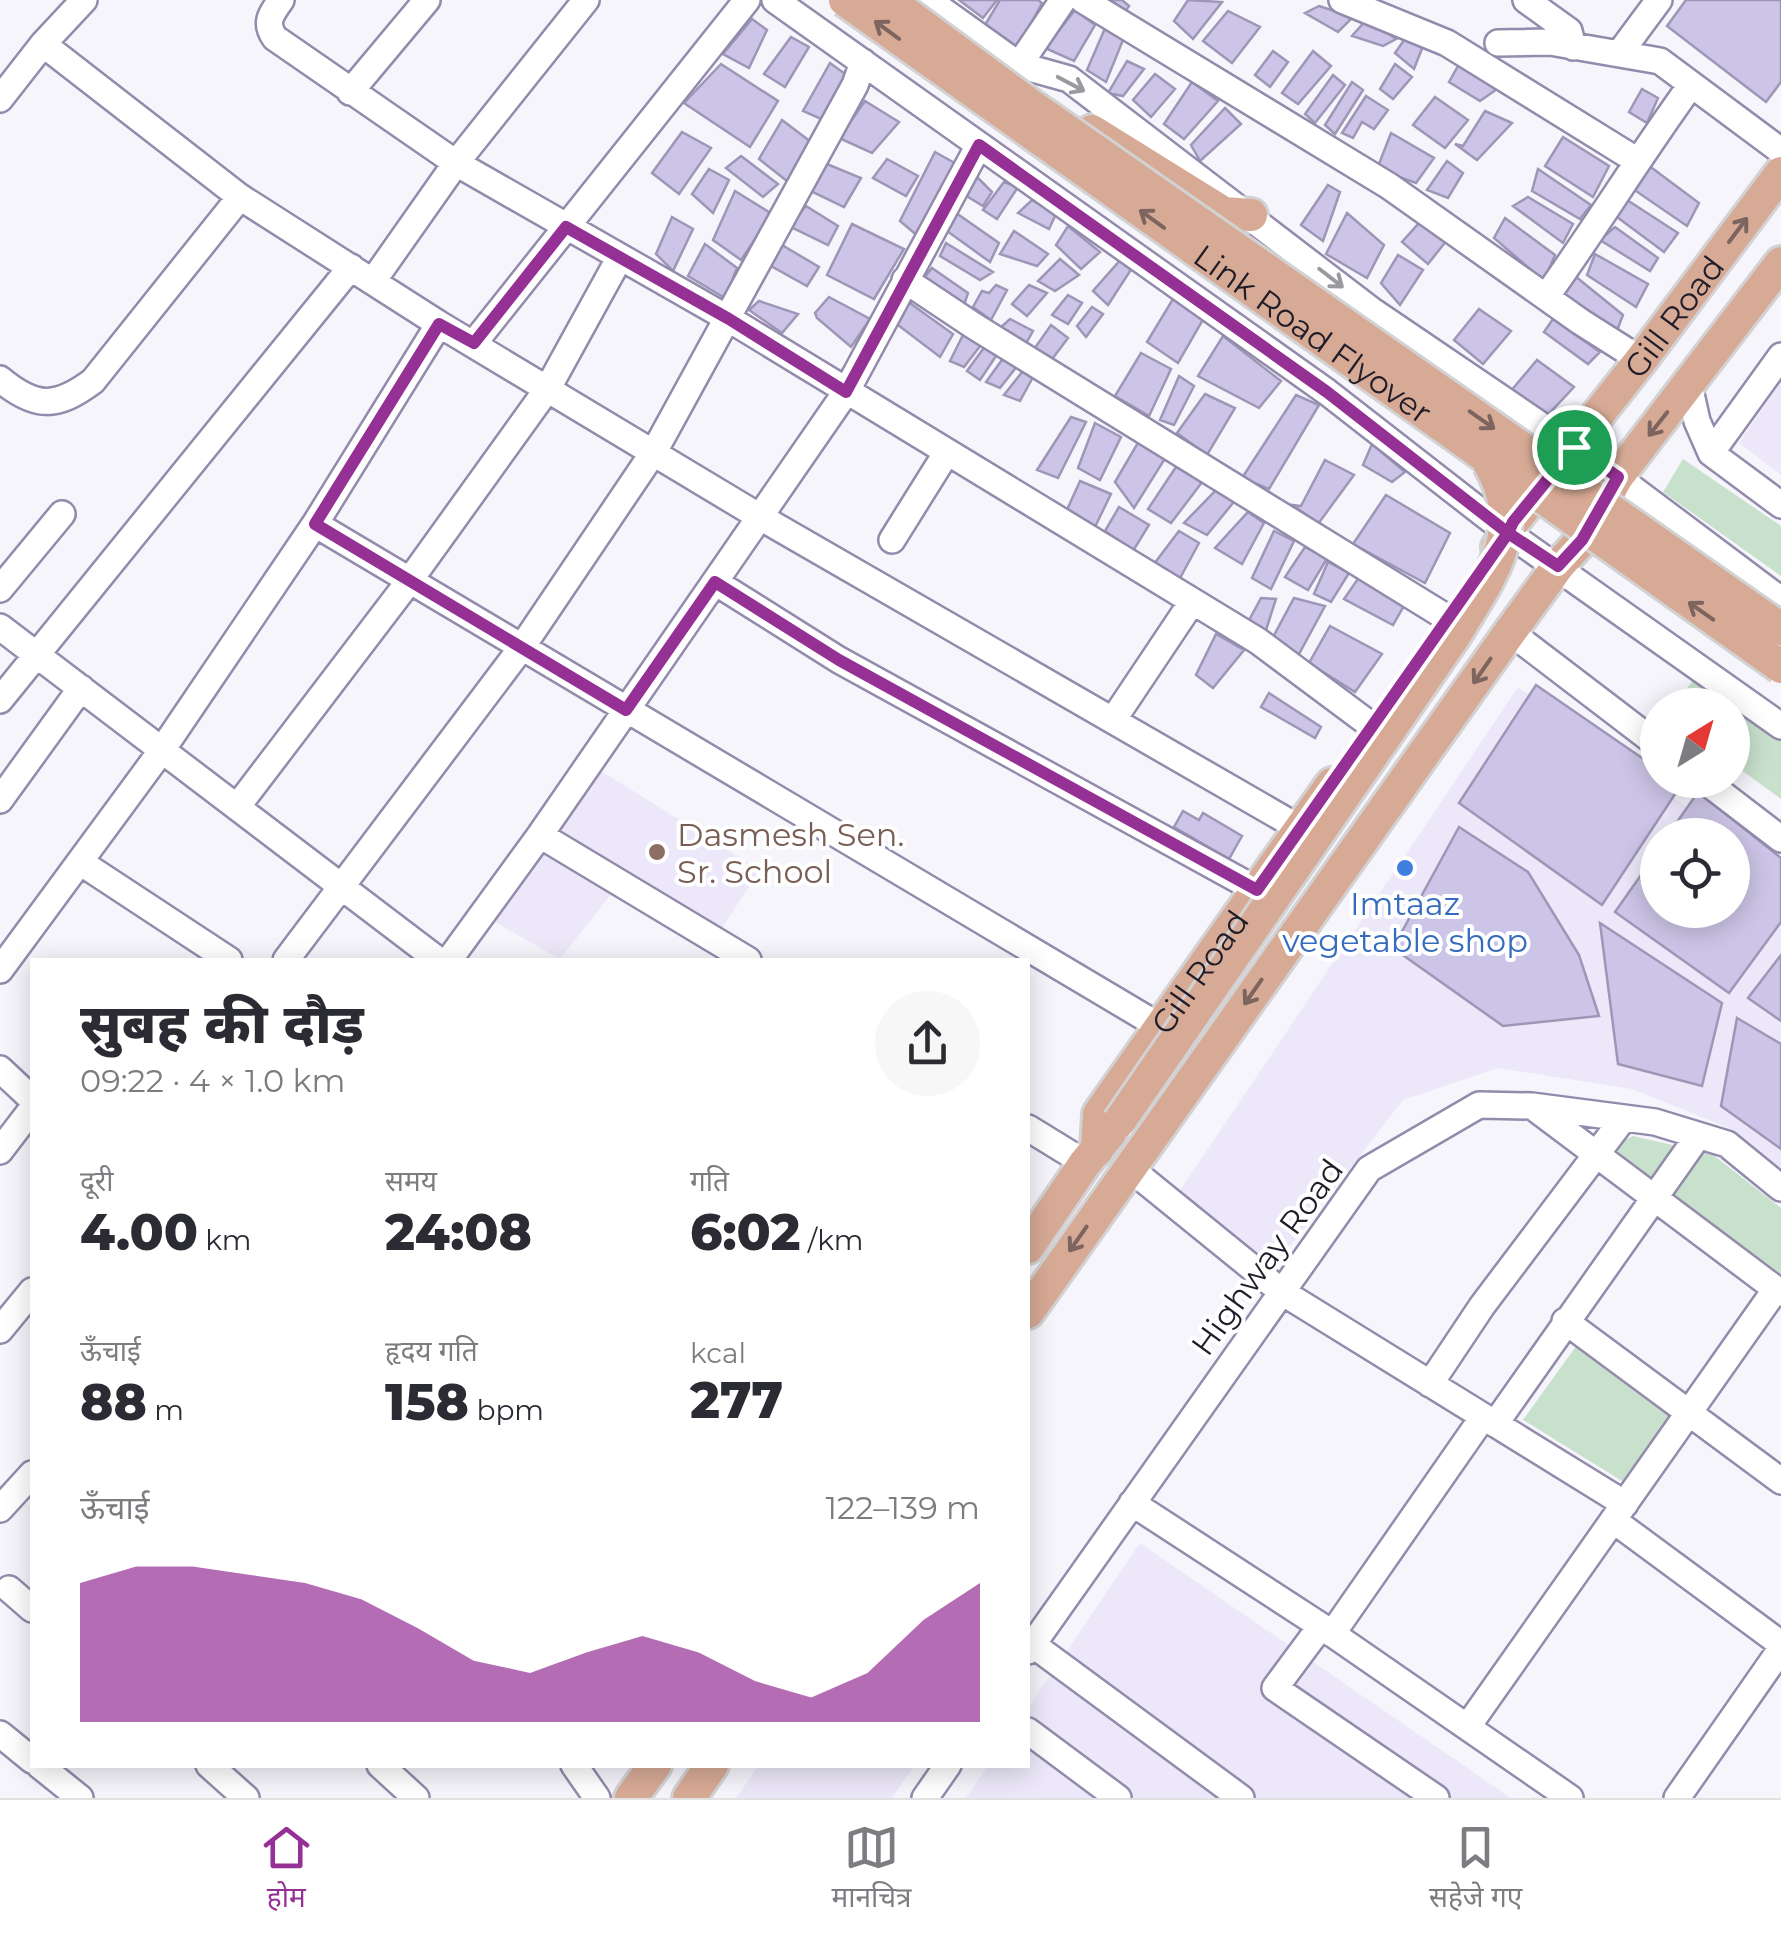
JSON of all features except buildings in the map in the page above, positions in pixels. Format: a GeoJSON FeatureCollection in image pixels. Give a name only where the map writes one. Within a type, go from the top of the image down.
{"type":"FeatureCollection","features":[{"type":"Feature","properties":{"kind":"main road","name":"Link Road Flyover"},"geometry":{"type":"LineString","coordinates":[[845,0],[1781,667]]}},
{"type":"Feature","properties":{"kind":"main road","name":"Link Road Flyover"},"geometry":{"type":"LineString","coordinates":[[888,0],[1029,104],[1781,629]]}},
{"type":"Feature","properties":{"kind":"main road"},"geometry":{"type":"LineString","coordinates":[[1029,104],[1066,115],[1224,212],[1251,215]]}},
{"type":"Feature","properties":{"kind":"main road","name":"Gill Road"},"geometry":{"type":"LineString","coordinates":[[1030,1244],[1091,1157],[1099,1114],[1159,1026],[1449,620],[1513,522],[1781,173]]}},
{"type":"Feature","properties":{"kind":"main road","name":"Gill Road"},"geometry":{"type":"LineString","coordinates":[[1030,1309],[1510,632],[1582,540],[1618,477],[1781,264]]}},
{"type":"Feature","properties":{"kind":"main road"},"geometry":{"type":"LineString","coordinates":[[1091,1157],[1455,636],[1500,558],[1507,522],[1506,503],[1500,482],[1486,459]]}},
{"type":"Feature","properties":{"kind":"main road"},"geometry":{"type":"LineString","coordinates":[[631,1798],[653,1768]]}},
{"type":"Feature","properties":{"kind":"main road"},"geometry":{"type":"LineString","coordinates":[[689,1798],[710,1768]]}},
{"type":"Feature","properties":{"kind":"street"},"geometry":{"type":"LineString","coordinates":[[0,100],[43,44],[84,0]]}},
{"type":"Feature","properties":{"kind":"street"},"geometry":{"type":"LineString","coordinates":[[281,0],[272,12],[269,30],[287,48],[456,164],[729,319],[1258,641],[1372,726]]}},
{"type":"Feature","properties":{"kind":"street"},"geometry":{"type":"LineString","coordinates":[[350,92],[427,0]]}},
{"type":"Feature","properties":{"kind":"street"},"geometry":{"type":"LineString","coordinates":[[0,700],[456,164],[586,0]]}},
{"type":"Feature","properties":{"kind":"street"},"geometry":{"type":"LineString","coordinates":[[474,343],[747,0]]}},
{"type":"Feature","properties":{"kind":"street"},"geometry":{"type":"LineString","coordinates":[[775,0],[1327,392],[1508,533],[1781,726]]}},
{"type":"Feature","properties":{"kind":"street"},"geometry":{"type":"LineString","coordinates":[[928,0],[1020,65],[1069,79],[1371,310],[1618,477],[1781,600]]}},
{"type":"Feature","properties":{"kind":"street"},"geometry":{"type":"LineString","coordinates":[[1020,65],[1063,0]]}},
{"type":"Feature","properties":{"kind":"street"},"geometry":{"type":"LineString","coordinates":[[1083,0],[1389,186],[1641,360]]}},
{"type":"Feature","properties":{"kind":"street"},"geometry":{"type":"LineString","coordinates":[[1342,0],[1447,43],[1636,160]]}},
{"type":"Feature","properties":{"kind":"street"},"geometry":{"type":"LineString","coordinates":[[1620,54],[1660,0]]}},
{"type":"Feature","properties":{"kind":"street"},"geometry":{"type":"LineString","coordinates":[[1539,4],[1568,32],[1574,46]]}},
{"type":"Feature","properties":{"kind":"street"},"geometry":{"type":"LineString","coordinates":[[1498,43],[1550,42],[1660,61],[1781,151]]}},
{"type":"Feature","properties":{"kind":"street"},"geometry":{"type":"LineString","coordinates":[[43,44],[240,197],[439,324],[760,517],[1301,829]]}},
{"type":"Feature","properties":{"kind":"street"},"geometry":{"type":"LineString","coordinates":[[288,958],[522,648],[654,452],[855,86],[863,62]]}},
{"type":"Feature","properties":{"kind":"street"},"geometry":{"type":"LineString","coordinates":[[1546,297],[1691,84]]}},
{"type":"Feature","properties":{"kind":"street"},"geometry":{"type":"LineString","coordinates":[[450,958],[846,392],[979,145]]}},
{"type":"Feature","properties":{"kind":"street"},"geometry":{"type":"LineString","coordinates":[[0,379],[32,400],[46,404],[78,392],[93,380],[240,197]]}},
{"type":"Feature","properties":{"kind":"street"},"geometry":{"type":"LineString","coordinates":[[237,807],[410,580],[548,388],[620,257]]}},
{"type":"Feature","properties":{"kind":"street"},"geometry":{"type":"LineString","coordinates":[[905,280],[1449,620]]}},
{"type":"Feature","properties":{"kind":"street"},"geometry":{"type":"LineString","coordinates":[[0,970],[162,750],[315,524],[439,324]]}},
{"type":"Feature","properties":{"kind":"street"},"geometry":{"type":"LineString","coordinates":[[1710,453],[1781,356]]}},
{"type":"Feature","properties":{"kind":"street"},"geometry":{"type":"LineString","coordinates":[[1688,385],[1710,453],[1781,505]]}},
{"type":"Feature","properties":{"kind":"street"},"geometry":{"type":"LineString","coordinates":[[892,540],[947,452]]}},
{"type":"Feature","properties":{"kind":"street"},"geometry":{"type":"LineString","coordinates":[[0,589],[62,514]]}},
{"type":"Feature","properties":{"kind":"street"},"geometry":{"type":"LineString","coordinates":[[315,524],[1159,1026]]}},
{"type":"Feature","properties":{"kind":"street"},"geometry":{"type":"LineString","coordinates":[[715,582],[839,660],[1257,890]]}},
{"type":"Feature","properties":{"kind":"street"},"geometry":{"type":"LineString","coordinates":[[1113,720],[1192,602]]}},
{"type":"Feature","properties":{"kind":"street"},"geometry":{"type":"LineString","coordinates":[[0,627],[435,958]]}},
{"type":"Feature","properties":{"kind":"street"},"geometry":{"type":"LineString","coordinates":[[1510,632],[1640,731]]}},
{"type":"Feature","properties":{"kind":"street"},"geometry":{"type":"LineString","coordinates":[[0,800],[81,688]]}},
{"type":"Feature","properties":{"kind":"street"},"geometry":{"type":"LineString","coordinates":[[1727,798],[1781,839]]}},
{"type":"Feature","properties":{"kind":"street"},"geometry":{"type":"LineString","coordinates":[[540,834],[745,958]]}},
{"type":"Feature","properties":{"kind":"street"},"geometry":{"type":"LineString","coordinates":[[80,862],[226,958]]}},
{"type":"Feature","properties":{"kind":"street"},"geometry":{"type":"LineString","coordinates":[[0,1070],[30,1097]]}},
{"type":"Feature","properties":{"kind":"street","name":"Highway Road"},"geometry":{"type":"LineString","coordinates":[[1030,1648],[1369,1169],[1479,1105],[1532,1106],[1655,1122],[1727,1144],[1781,1188]]}},
{"type":"Feature","properties":{"kind":"street"},"geometry":{"type":"LineString","coordinates":[[1468,1726],[1778,1291],[1532,1106]]}},
{"type":"Feature","properties":{"kind":"street"},"geometry":{"type":"LineString","coordinates":[[0,1150],[30,1112]]}},
{"type":"Feature","properties":{"kind":"street"},"geometry":{"type":"LineString","coordinates":[[1430,1384],[1482,1306],[1624,1118]]}},
{"type":"Feature","properties":{"kind":"street"},"geometry":{"type":"LineString","coordinates":[[1030,1129],[1091,1157]]}},
{"type":"Feature","properties":{"kind":"street"},"geometry":{"type":"LineString","coordinates":[[1436,1798],[1274,1688],[1326,1630],[1565,1322],[1698,1136]]}},
{"type":"Feature","properties":{"kind":"street"},"geometry":{"type":"LineString","coordinates":[[1128,1167],[1282,1292],[1489,1420],[1619,1512],[1781,1647],[1677,1798]]}},
{"type":"Feature","properties":{"kind":"street"},"geometry":{"type":"LineString","coordinates":[[0,1330],[30,1294]]}},
{"type":"Feature","properties":{"kind":"street"},"geometry":{"type":"LineString","coordinates":[[1565,1322],[1781,1481]]}},
{"type":"Feature","properties":{"kind":"street"},"geometry":{"type":"LineString","coordinates":[[0,1509],[30,1476]]}},
{"type":"Feature","properties":{"kind":"street"},"geometry":{"type":"LineString","coordinates":[[1132,1503],[1326,1630],[1570,1798]]}},
{"type":"Feature","properties":{"kind":"street"},"geometry":{"type":"LineString","coordinates":[[9,1589],[30,1608]]}},
{"type":"Feature","properties":{"kind":"street"},"geometry":{"type":"LineString","coordinates":[[1030,1648],[1241,1798]]}},
{"type":"Feature","properties":{"kind":"street"},"geometry":{"type":"LineString","coordinates":[[1030,1732],[1118,1798]]}},
{"type":"Feature","properties":{"kind":"street"},"geometry":{"type":"LineString","coordinates":[[0,1734],[30,1758]]}},
{"type":"Feature","properties":{"kind":"street"},"geometry":{"type":"LineString","coordinates":[[43,1768],[80,1798]]}},
{"type":"Feature","properties":{"kind":"street"},"geometry":{"type":"LineString","coordinates":[[212,1768],[246,1798]]}},
{"type":"Feature","properties":{"kind":"street"},"geometry":{"type":"LineString","coordinates":[[383,1768],[416,1798]]}},
{"type":"Feature","properties":{"kind":"street"},"geometry":{"type":"LineString","coordinates":[[576,1768],[597,1798]]}},
{"type":"Feature","properties":{"kind":"street"},"geometry":{"type":"LineString","coordinates":[[924,1798],[946,1768]]}},
{"type":"Feature","properties":{"kind":"shaded area"},"geometry":{"type":"Polygon","coordinates":[[[1781,382],[1781,475],[1739,443],[1781,382]]]}},
{"type":"Feature","properties":{"kind":"shaded area"},"geometry":{"type":"Polygon","coordinates":[[[1518,687],[1640,774],[1640,798],[1674,798],[1702,818],[1640,818],[1640,928],[1750,928],[1750,897],[1781,874],[1781,1170],[1729,1128],[1632,1089],[1498,1068],[1403,1100],[1270,1272],[1175,1198],[1518,687]]]}},
{"type":"Feature","properties":{"kind":"shaded area","name":"Dasmesh Sen. Sr. School"},"geometry":{"type":"Polygon","coordinates":[[[598,769],[760,870],[718,934],[554,833],[598,769]]]}},
{"type":"Feature","properties":{"kind":"shaded area","name":"Dasmesh Sen. Sr. School"},"geometry":{"type":"Polygon","coordinates":[[[538,850],[613,892],[561,958],[486,917],[538,850]]]}},
{"type":"Feature","properties":{"kind":"shaded area"},"geometry":{"type":"Polygon","coordinates":[[[1140,1543],[1511,1798],[966,1798],[986,1768],[1030,1768],[1030,1705],[1140,1543]]]}},
{"type":"Feature","properties":{"kind":"shaded area"},"geometry":{"type":"Polygon","coordinates":[[[757,1768],[913,1768],[892,1798],[736,1798],[757,1768]]]}},
{"type":"Feature","properties":{"kind":"green space"},"geometry":{"type":"Polygon","coordinates":[[[1683,459],[1781,526],[1781,576],[1663,492],[1683,459]]]}},
{"type":"Feature","properties":{"kind":"green space"},"geometry":{"type":"Polygon","coordinates":[[[1703,666],[1733,688],[1687,688],[1703,666]]]}},
{"type":"Feature","properties":{"kind":"green space"},"geometry":{"type":"Polygon","coordinates":[[[1750,700],[1781,723],[1781,799],[1750,776],[1750,700]]]}},
{"type":"Feature","properties":{"kind":"green space"},"geometry":{"type":"Polygon","coordinates":[[[1633,1136],[1712,1154],[1781,1208],[1781,1274],[1610,1148],[1633,1136]]]}},
{"type":"Feature","properties":{"kind":"green space"},"geometry":{"type":"Polygon","coordinates":[[[1582,1338],[1682,1404],[1627,1484],[1523,1420],[1582,1338]]]}},
{"type":"Feature","properties":{"kind":"place","name":"Dasmesh Sen. Sr. School"},"geometry":{"type":"Point","coordinates":[657,852]}},
{"type":"Feature","properties":{"kind":"place","name":"Imtaaz vegetable shop"},"geometry":{"type":"Point","coordinates":[1405,868]}},
{"type":"Feature","properties":{"kind":"route"},"geometry":{"type":"LineString","coordinates":[[1574,447],[1513,522],[1508,533],[1449,620],[1257,890],[839,660],[715,582],[626,710],[315,524],[439,324],[474,343],[566,227],[729,319],[846,392],[979,145],[1327,392],[1508,533],[1558,566],[1582,540],[1618,477],[1574,447]]}}]}
